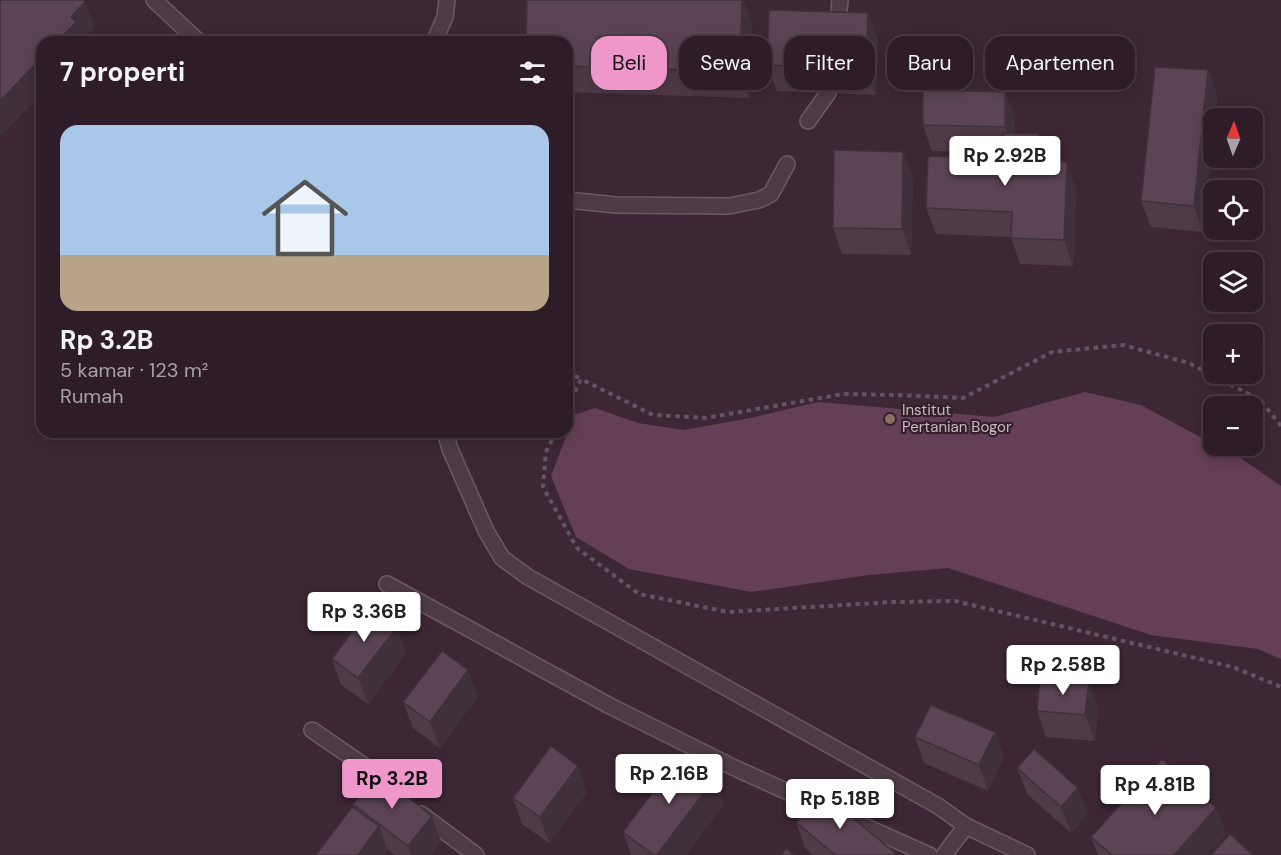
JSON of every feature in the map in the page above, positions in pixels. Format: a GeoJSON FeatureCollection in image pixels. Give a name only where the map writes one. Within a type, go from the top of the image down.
{"type":"FeatureCollection","features":[{"type":"Feature","properties":{"kind":"lane"},"geometry":{"type":"LineString","coordinates":[[154,0],[193,36]]}},
{"type":"Feature","properties":{"kind":"lane"},"geometry":{"type":"LineString","coordinates":[[436,36],[447,0]]}},
{"type":"Feature","properties":{"kind":"lane"},"geometry":{"type":"LineString","coordinates":[[837,36],[840,0]]}},
{"type":"Feature","properties":{"kind":"lane"},"geometry":{"type":"LineString","coordinates":[[808,121],[828,93]]}},
{"type":"Feature","properties":{"kind":"lane"},"geometry":{"type":"LineString","coordinates":[[573,201],[616,205],[729,206],[759,200],[771,194],[787,164]]}},
{"type":"Feature","properties":{"kind":"lane"},"geometry":{"type":"LineString","coordinates":[[447,438],[486,531],[502,558],[528,577],[938,806],[966,826],[1027,855]]}},
{"type":"Feature","properties":{"kind":"lane"},"geometry":{"type":"LineString","coordinates":[[387,584],[610,706],[739,770],[929,855]]}},
{"type":"Feature","properties":{"kind":"lane"},"geometry":{"type":"LineString","coordinates":[[312,730],[379,776],[427,819],[476,855]]}},
{"type":"Feature","properties":{"kind":"lane"},"geometry":{"type":"LineString","coordinates":[[944,855],[966,826]]}},
{"type":"Feature","properties":{"kind":"path"},"geometry":{"type":"LineString","coordinates":[[573,375],[653,414],[706,418],[843,394],[963,398],[1052,352],[1123,345],[1189,363],[1260,400],[1281,426]]}},
{"type":"Feature","properties":{"kind":"path"},"geometry":{"type":"LineString","coordinates":[[573,396],[581,379]]}},
{"type":"Feature","properties":{"kind":"path"},"geometry":{"type":"LineString","coordinates":[[553,438],[546,452],[543,487],[576,548],[639,594],[728,612],[893,602],[955,601],[1233,667],[1281,687]]}},
{"type":"Feature","properties":{"kind":"shaded area"},"geometry":{"type":"Polygon","coordinates":[[[1085,392],[1141,405],[1203,439],[1203,456],[1239,457],[1281,486],[1281,659],[1258,649],[1151,635],[948,568],[869,575],[751,592],[629,569],[576,537],[551,476],[565,438],[573,438],[574,415],[595,408],[638,423],[684,430],[818,402],[994,417],[1085,392]]]}},
{"type":"Feature","properties":{"kind":"building"},"geometry":{"type":"Polygon","coordinates":[[[0,0],[83,0],[85,2],[71,17],[76,22],[63,36],[36,36],[36,63],[0,101],[0,0]]]}},
{"type":"Feature","properties":{"kind":"building"},"geometry":{"type":"Polygon","coordinates":[[[527,0],[742,0],[741,36],[679,36],[679,70],[667,69],[667,36],[591,36],[591,67],[573,66],[573,36],[526,36],[527,0]]]}},
{"type":"Feature","properties":{"kind":"building"},"geometry":{"type":"Polygon","coordinates":[[[769,10],[868,13],[867,36],[784,36],[784,66],[772,65],[772,36],[768,36],[769,10]]]}},
{"type":"Feature","properties":{"kind":"building"},"geometry":{"type":"Polygon","coordinates":[[[1155,67],[1208,70],[1194,206],[1141,201],[1155,67]]]}},
{"type":"Feature","properties":{"kind":"building"},"geometry":{"type":"Polygon","coordinates":[[[923,90],[1005,92],[1005,127],[923,125],[923,90]]]}},
{"type":"Feature","properties":{"kind":"building"},"geometry":{"type":"Polygon","coordinates":[[[1003,133],[1039,134],[1038,160],[1067,162],[1064,240],[1011,238],[1012,212],[926,208],[928,156],[1002,159],[1003,133]]]}},
{"type":"Feature","properties":{"kind":"building"},"geometry":{"type":"Polygon","coordinates":[[[834,150],[903,152],[902,229],[833,228],[834,150]]]}},
{"type":"Feature","properties":{"kind":"building"},"geometry":{"type":"Polygon","coordinates":[[[370,607],[397,627],[358,678],[332,659],[370,607]]]}},
{"type":"Feature","properties":{"kind":"building"},"geometry":{"type":"Polygon","coordinates":[[[442,651],[468,670],[430,722],[403,702],[442,651]]]}},
{"type":"Feature","properties":{"kind":"building"},"geometry":{"type":"Polygon","coordinates":[[[1040,677],[1089,682],[1085,715],[1037,711],[1040,677]]]}},
{"type":"Feature","properties":{"kind":"building"},"geometry":{"type":"Polygon","coordinates":[[[931,705],[995,732],[979,765],[915,737],[931,705]]]}},
{"type":"Feature","properties":{"kind":"building"},"geometry":{"type":"Polygon","coordinates":[[[551,746],[578,766],[540,817],[513,798],[551,746]]]}},
{"type":"Feature","properties":{"kind":"building"},"geometry":{"type":"Polygon","coordinates":[[[1034,749],[1078,788],[1061,807],[1017,768],[1034,749]]]}},
{"type":"Feature","properties":{"kind":"building"},"geometry":{"type":"Polygon","coordinates":[[[681,754],[715,778],[657,855],[654,855],[623,832],[681,754]]]}},
{"type":"Feature","properties":{"kind":"building"},"geometry":{"type":"Polygon","coordinates":[[[1162,759],[1216,808],[1174,855],[1112,855],[1091,837],[1162,759]]]}},
{"type":"Feature","properties":{"kind":"building"},"geometry":{"type":"Polygon","coordinates":[[[377,773],[432,816],[408,846],[353,804],[377,773]]]}},
{"type":"Feature","properties":{"kind":"building"},"geometry":{"type":"Polygon","coordinates":[[[822,792],[895,853],[893,855],[835,855],[796,822],[822,792]]]}},
{"type":"Feature","properties":{"kind":"building"},"geometry":{"type":"Polygon","coordinates":[[[352,807],[379,826],[358,855],[316,855],[352,807]]]}},
{"type":"Feature","properties":{"kind":"building"},"geometry":{"type":"Polygon","coordinates":[[[1230,834],[1253,855],[1211,855],[1230,834]]]}},
{"type":"Feature","properties":{"kind":"building"},"geometry":{"type":"Polygon","coordinates":[[[786,849],[794,855],[781,855],[786,849]]]}},
{"type":"Feature","properties":{"kind":"place","name":"Institut Pertanian Bogor"},"geometry":{"type":"Point","coordinates":[890,419]}}]}
